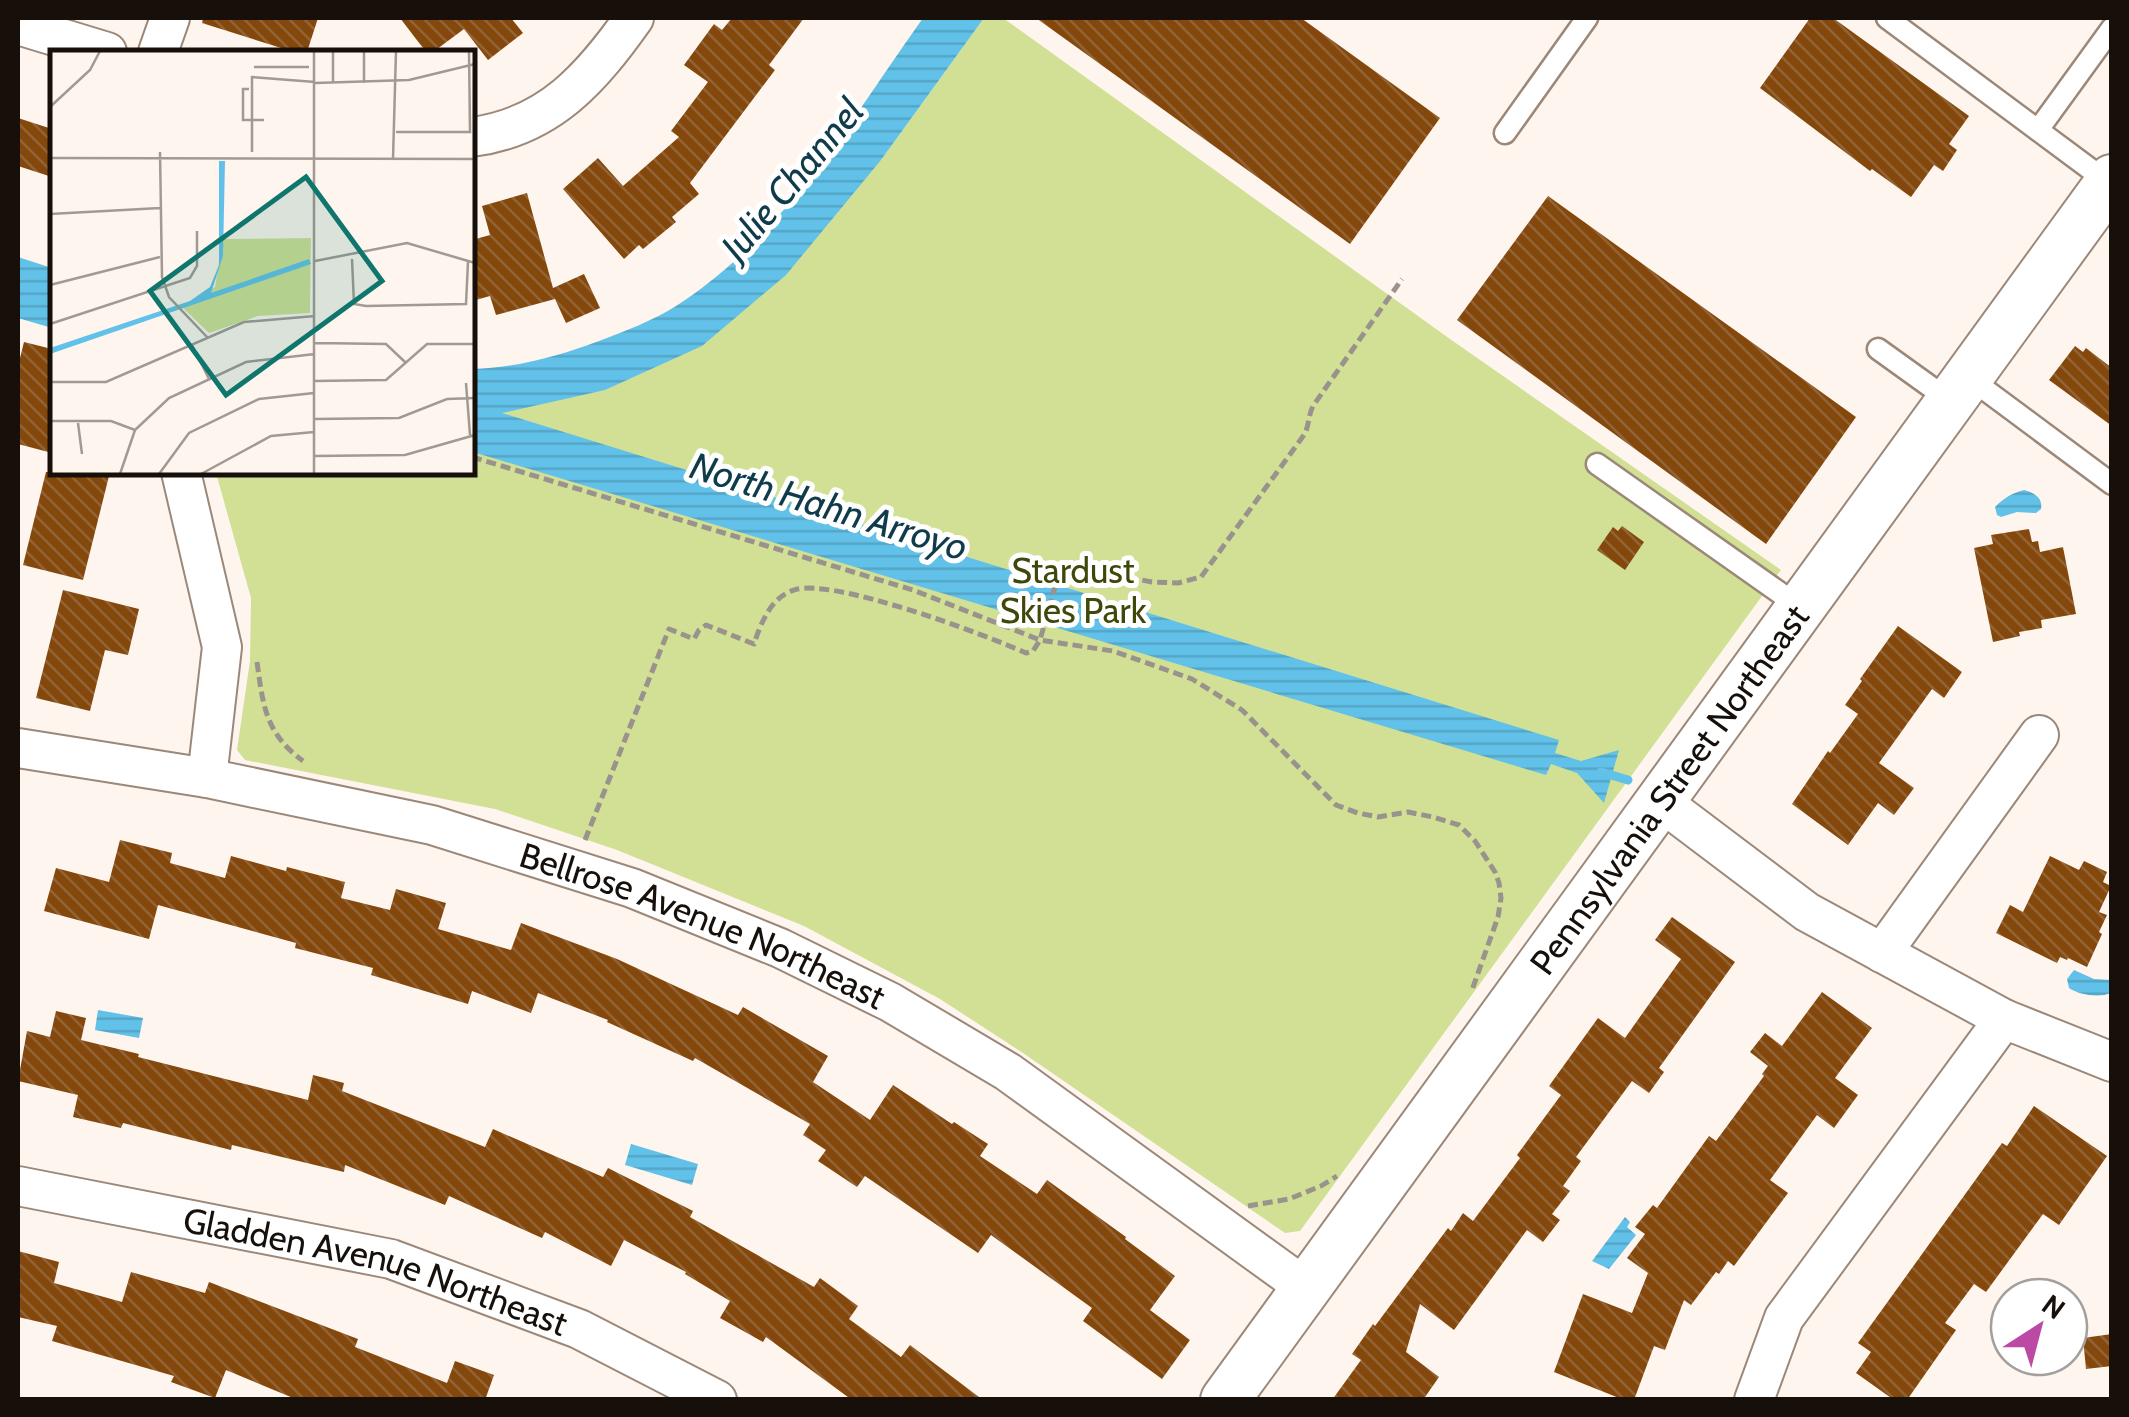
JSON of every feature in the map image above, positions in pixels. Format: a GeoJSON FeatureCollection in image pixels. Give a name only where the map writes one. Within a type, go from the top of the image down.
{"type":"FeatureCollection","features":[{"type":"Feature","properties":{"kind":"street"},"geometry":{"type":"LineString","coordinates":[[159,50],[170,18]]}},
{"type":"Feature","properties":{"kind":"street"},"geometry":{"type":"LineString","coordinates":[[475,137],[539,117],[583,83],[634,18]]}},
{"type":"Feature","properties":{"kind":"street"},"geometry":{"type":"LineString","coordinates":[[18,25],[100,50]]}},
{"type":"Feature","properties":{"kind":"street","name":"Pennsylvania Street Northeast"},"geometry":{"type":"LineString","coordinates":[[1225,1400],[2110,181]]}},
{"type":"Feature","properties":{"kind":"street"},"geometry":{"type":"LineString","coordinates":[[182,475],[222,647],[207,778]]}},
{"type":"Feature","properties":{"kind":"street"},"geometry":{"type":"LineString","coordinates":[[1882,953],[2039,735]]}},
{"type":"Feature","properties":{"kind":"street","name":"Bellrose Avenue Northeast"},"geometry":{"type":"LineString","coordinates":[[19,759],[207,778],[432,825],[632,888],[780,948],[890,1002],[1008,1072],[1306,1288]]}},
{"type":"Feature","properties":{"kind":"street"},"geometry":{"type":"LineString","coordinates":[[1660,801],[1807,912],[2004,1019],[2112,1062]]}},
{"type":"Feature","properties":{"kind":"street"},"geometry":{"type":"LineString","coordinates":[[1754,1400],[1784,1318],[2004,1019]]}},
{"type":"Feature","properties":{"kind":"street","name":"Gladden Avenue Northeast"},"geometry":{"type":"LineString","coordinates":[[18,1186],[392,1259],[578,1329],[717,1400]]}},
{"type":"Feature","properties":{"kind":"lane"},"geometry":{"type":"LineString","coordinates":[[1505,133],[1588,18]]}},
{"type":"Feature","properties":{"kind":"lane"},"geometry":{"type":"LineString","coordinates":[[1887,18],[2110,181]]}},
{"type":"Feature","properties":{"kind":"lane"},"geometry":{"type":"LineString","coordinates":[[2038,130],[2112,28]]}},
{"type":"Feature","properties":{"kind":"lane"},"geometry":{"type":"LineString","coordinates":[[1878,349],[1958,388],[2112,484]]}},
{"type":"Feature","properties":{"kind":"lane"},"geometry":{"type":"LineString","coordinates":[[1597,464],[1800,607]]}},
{"type":"Feature","properties":{"kind":"path"},"geometry":{"type":"LineString","coordinates":[[584,843],[669,629],[694,639],[706,624],[754,644],[764,615],[789,591],[806,587],[903,608],[991,637],[1026,653],[1033,651],[1040,640],[1058,576],[1086,569],[1178,584],[1201,577],[1304,436],[1312,406],[1402,280]]}},
{"type":"Feature","properties":{"kind":"path"},"geometry":{"type":"LineString","coordinates":[[475,458],[913,590],[1040,640],[1113,651],[1192,680],[1242,710],[1336,805],[1358,814],[1378,817],[1408,812],[1459,825],[1474,840],[1494,872],[1501,898],[1498,917],[1467,1001]]}},
{"type":"Feature","properties":{"kind":"path"},"geometry":{"type":"LineString","coordinates":[[1241,1208],[1289,1198],[1345,1172]]}},
{"type":"Feature","properties":{"kind":"green space","name":"Stardust Skies Park"},"geometry":{"type":"Polygon","coordinates":[[[984,18],[1003,18],[1450,339],[1781,570],[1300,1231],[1285,1233],[940,999],[804,926],[617,850],[495,809],[245,760],[237,750],[250,661],[251,598],[217,475],[475,475],[475,410],[605,390],[881,160],[984,18]]]}},
{"type":"Feature","properties":{"kind":"water"},"geometry":{"type":"Polygon","coordinates":[[[923,18],[984,18],[881,160],[786,275],[702,346],[605,390],[502,413],[1559,740],[1555,753],[1581,761],[1619,750],[1604,803],[1577,773],[1551,764],[1546,775],[475,453],[475,369],[568,352],[676,306],[750,247],[841,136],[923,18]]]}},
{"type":"Feature","properties":{"kind":"water"},"geometry":{"type":"Polygon","coordinates":[[[18,257],[50,267],[50,327],[18,318],[18,257]]]}},
{"type":"Feature","properties":{"kind":"water"},"geometry":{"type":"Polygon","coordinates":[[[2024,490],[2039,499],[2041,509],[2036,513],[1997,515],[1998,504],[2024,490]]]}},
{"type":"Feature","properties":{"kind":"water"},"geometry":{"type":"Polygon","coordinates":[[[2074,970],[2094,979],[2111,980],[2111,993],[2089,995],[2069,988],[2067,979],[2074,970]]]}},
{"type":"Feature","properties":{"kind":"water"},"geometry":{"type":"Polygon","coordinates":[[[98,1010],[143,1018],[139,1038],[95,1030],[98,1010]]]}},
{"type":"Feature","properties":{"kind":"water"},"geometry":{"type":"Polygon","coordinates":[[[631,1144],[698,1164],[692,1185],[625,1165],[631,1144]]]}},
{"type":"Feature","properties":{"kind":"water"},"geometry":{"type":"Polygon","coordinates":[[[1625,1217],[1630,1222],[1627,1227],[1636,1235],[1609,1269],[1592,1261],[1625,1217]]]}},
{"type":"Feature","properties":{"kind":"building"},"geometry":{"type":"Polygon","coordinates":[[[203,18],[318,18],[308,50],[288,50],[202,23],[203,18]]]}},
{"type":"Feature","properties":{"kind":"building"},"geometry":{"type":"Polygon","coordinates":[[[400,18],[511,18],[523,33],[488,60],[464,29],[436,50],[424,50],[400,18]]]}},
{"type":"Feature","properties":{"kind":"building"},"geometry":{"type":"Polygon","coordinates":[[[732,18],[804,18],[769,65],[775,70],[690,183],[699,194],[672,217],[676,222],[624,259],[563,189],[598,158],[623,186],[679,137],[671,131],[708,82],[684,65],[714,24],[722,30],[732,18]]]}},
{"type":"Feature","properties":{"kind":"building"},"geometry":{"type":"Polygon","coordinates":[[[1036,18],[1301,18],[1440,118],[1350,244],[1036,18]]]}},
{"type":"Feature","properties":{"kind":"building"},"geometry":{"type":"Polygon","coordinates":[[[1810,18],[1833,18],[1969,116],[1949,144],[1957,150],[1943,171],[1934,165],[1911,197],[1760,88],[1810,18]]]}},
{"type":"Feature","properties":{"kind":"building"},"geometry":{"type":"Polygon","coordinates":[[[18,118],[50,128],[50,176],[18,166],[18,118]]]}},
{"type":"Feature","properties":{"kind":"building"},"geometry":{"type":"Polygon","coordinates":[[[527,193],[553,288],[584,274],[600,308],[566,323],[555,299],[496,315],[490,296],[475,300],[475,239],[490,235],[482,206],[527,193]]]}},
{"type":"Feature","properties":{"kind":"building"},"geometry":{"type":"Polygon","coordinates":[[[1548,196],[1856,417],[1766,544],[1457,320],[1548,196]]]}},
{"type":"Feature","properties":{"kind":"building"},"geometry":{"type":"Polygon","coordinates":[[[24,342],[50,348],[50,452],[18,444],[18,366],[24,342]]]}},
{"type":"Feature","properties":{"kind":"building"},"geometry":{"type":"Polygon","coordinates":[[[2075,346],[2083,352],[2086,348],[2112,368],[2112,426],[2049,380],[2075,346]]]}},
{"type":"Feature","properties":{"kind":"building"},"geometry":{"type":"Polygon","coordinates":[[[46,472],[109,475],[83,580],[23,565],[46,472]]]}},
{"type":"Feature","properties":{"kind":"building"},"geometry":{"type":"Polygon","coordinates":[[[1622,526],[1644,542],[1625,570],[1597,550],[1613,527],[1618,531],[1622,526]]]}},
{"type":"Feature","properties":{"kind":"building"},"geometry":{"type":"Polygon","coordinates":[[[2029,529],[2040,552],[2063,547],[2076,614],[2041,620],[2042,628],[1993,642],[1974,548],[1993,544],[1991,535],[2029,529]]]}},
{"type":"Feature","properties":{"kind":"building"},"geometry":{"type":"Polygon","coordinates":[[[63,590],[139,609],[128,655],[105,650],[90,711],[36,698],[63,590]]]}},
{"type":"Feature","properties":{"kind":"building"},"geometry":{"type":"Polygon","coordinates":[[[1898,626],[1962,672],[1944,698],[1932,689],[1879,763],[1914,788],[1894,815],[1878,803],[1848,845],[1792,804],[1858,714],[1845,705],[1898,626]]]}},
{"type":"Feature","properties":{"kind":"building"},"geometry":{"type":"Polygon","coordinates":[[[120,840],[172,853],[170,863],[225,878],[231,856],[345,882],[341,898],[390,910],[396,889],[446,903],[438,929],[511,950],[521,923],[617,959],[738,1015],[743,1007],[828,1056],[813,1082],[870,1120],[893,1085],[988,1144],[980,1156],[1037,1194],[1047,1180],[1126,1237],[1175,1276],[1150,1310],[1190,1340],[1162,1379],[1083,1321],[1092,1308],[991,1235],[978,1253],[865,1176],[857,1187],[818,1161],[826,1150],[803,1135],[810,1124],[695,1058],[693,1061],[608,1020],[538,993],[531,1013],[472,991],[468,1004],[371,975],[373,968],[295,948],[296,943],[158,905],[149,939],[44,911],[56,868],[109,882],[120,840]]]}},
{"type":"Feature","properties":{"kind":"building"},"geometry":{"type":"Polygon","coordinates":[[[2050,856],[2079,870],[2084,861],[2107,872],[2103,882],[2111,886],[2099,912],[2107,915],[2087,967],[2068,958],[2060,957],[2057,963],[1996,933],[2010,905],[2023,912],[2050,856]]]}},
{"type":"Feature","properties":{"kind":"building"},"geometry":{"type":"Polygon","coordinates":[[[1672,917],[1735,962],[1659,1068],[1664,1072],[1649,1093],[1632,1081],[1576,1157],[1581,1161],[1563,1186],[1570,1191],[1552,1214],[1560,1220],[1543,1242],[1527,1230],[1454,1330],[1420,1304],[1406,1352],[1439,1377],[1423,1400],[1332,1400],[1361,1360],[1352,1354],[1373,1324],[1448,1228],[1451,1231],[1463,1213],[1473,1221],[1520,1158],[1517,1155],[1561,1095],[1549,1086],[1598,1018],[1625,1038],[1681,959],[1655,940],[1672,917]]]}},
{"type":"Feature","properties":{"kind":"building"},"geometry":{"type":"Polygon","coordinates":[[[1822,992],[1872,1028],[1835,1078],[1858,1095],[1834,1128],[1817,1115],[1770,1180],[1788,1193],[1734,1266],[1728,1261],[1691,1305],[1684,1300],[1665,1350],[1654,1346],[1634,1400],[1624,1400],[1554,1372],[1583,1294],[1632,1313],[1648,1273],[1627,1258],[1645,1234],[1635,1227],[1653,1205],[1657,1208],[1709,1136],[1716,1141],[1764,1076],[1768,1066],[1750,1052],[1765,1033],[1782,1046],[1822,992]]]}},
{"type":"Feature","properties":{"kind":"building"},"geometry":{"type":"Polygon","coordinates":[[[56,1011],[86,1018],[81,1040],[139,1054],[138,1057],[308,1100],[313,1075],[344,1083],[342,1091],[485,1147],[493,1129],[603,1177],[608,1168],[693,1211],[690,1217],[814,1287],[820,1278],[858,1306],[849,1319],[901,1357],[910,1345],[983,1400],[852,1400],[766,1337],[763,1342],[720,1318],[730,1301],[686,1272],[624,1240],[611,1266],[545,1232],[542,1238],[449,1196],[445,1205],[345,1165],[344,1172],[232,1145],[231,1150],[123,1123],[121,1128],[73,1117],[78,1095],[18,1081],[27,1031],[50,1037],[56,1011]]]}},
{"type":"Feature","properties":{"kind":"building"},"geometry":{"type":"Polygon","coordinates":[[[2034,1106],[2107,1156],[2059,1225],[2043,1214],[1997,1277],[1989,1277],[1986,1292],[1974,1284],[1945,1323],[1956,1330],[1907,1400],[1894,1400],[1856,1373],[1871,1352],[1858,1343],[2002,1143],[2007,1146],[2034,1106]]]}},
{"type":"Feature","properties":{"kind":"building"},"geometry":{"type":"Polygon","coordinates":[[[18,1251],[59,1262],[54,1283],[122,1302],[131,1272],[205,1293],[209,1282],[358,1339],[355,1347],[447,1383],[455,1361],[494,1375],[485,1400],[298,1400],[226,1370],[215,1398],[171,1382],[174,1376],[52,1341],[57,1326],[18,1317],[18,1251]]]}},
{"type":"Feature","properties":{"kind":"building"},"geometry":{"type":"Polygon","coordinates":[[[2112,1334],[2112,1366],[2089,1369],[2089,1337],[2112,1334]]]}},
{"type":"Feature","properties":{"kind":"waterway","name":"North Hahn Arroyo"},"geometry":{"type":"LineString","coordinates":[[1601,772],[1628,780]]}},
{"type":"Feature","properties":{"kind":"water label","name":"Julie Channel"},"geometry":{"type":"Point","coordinates":[792,179]}}]}
